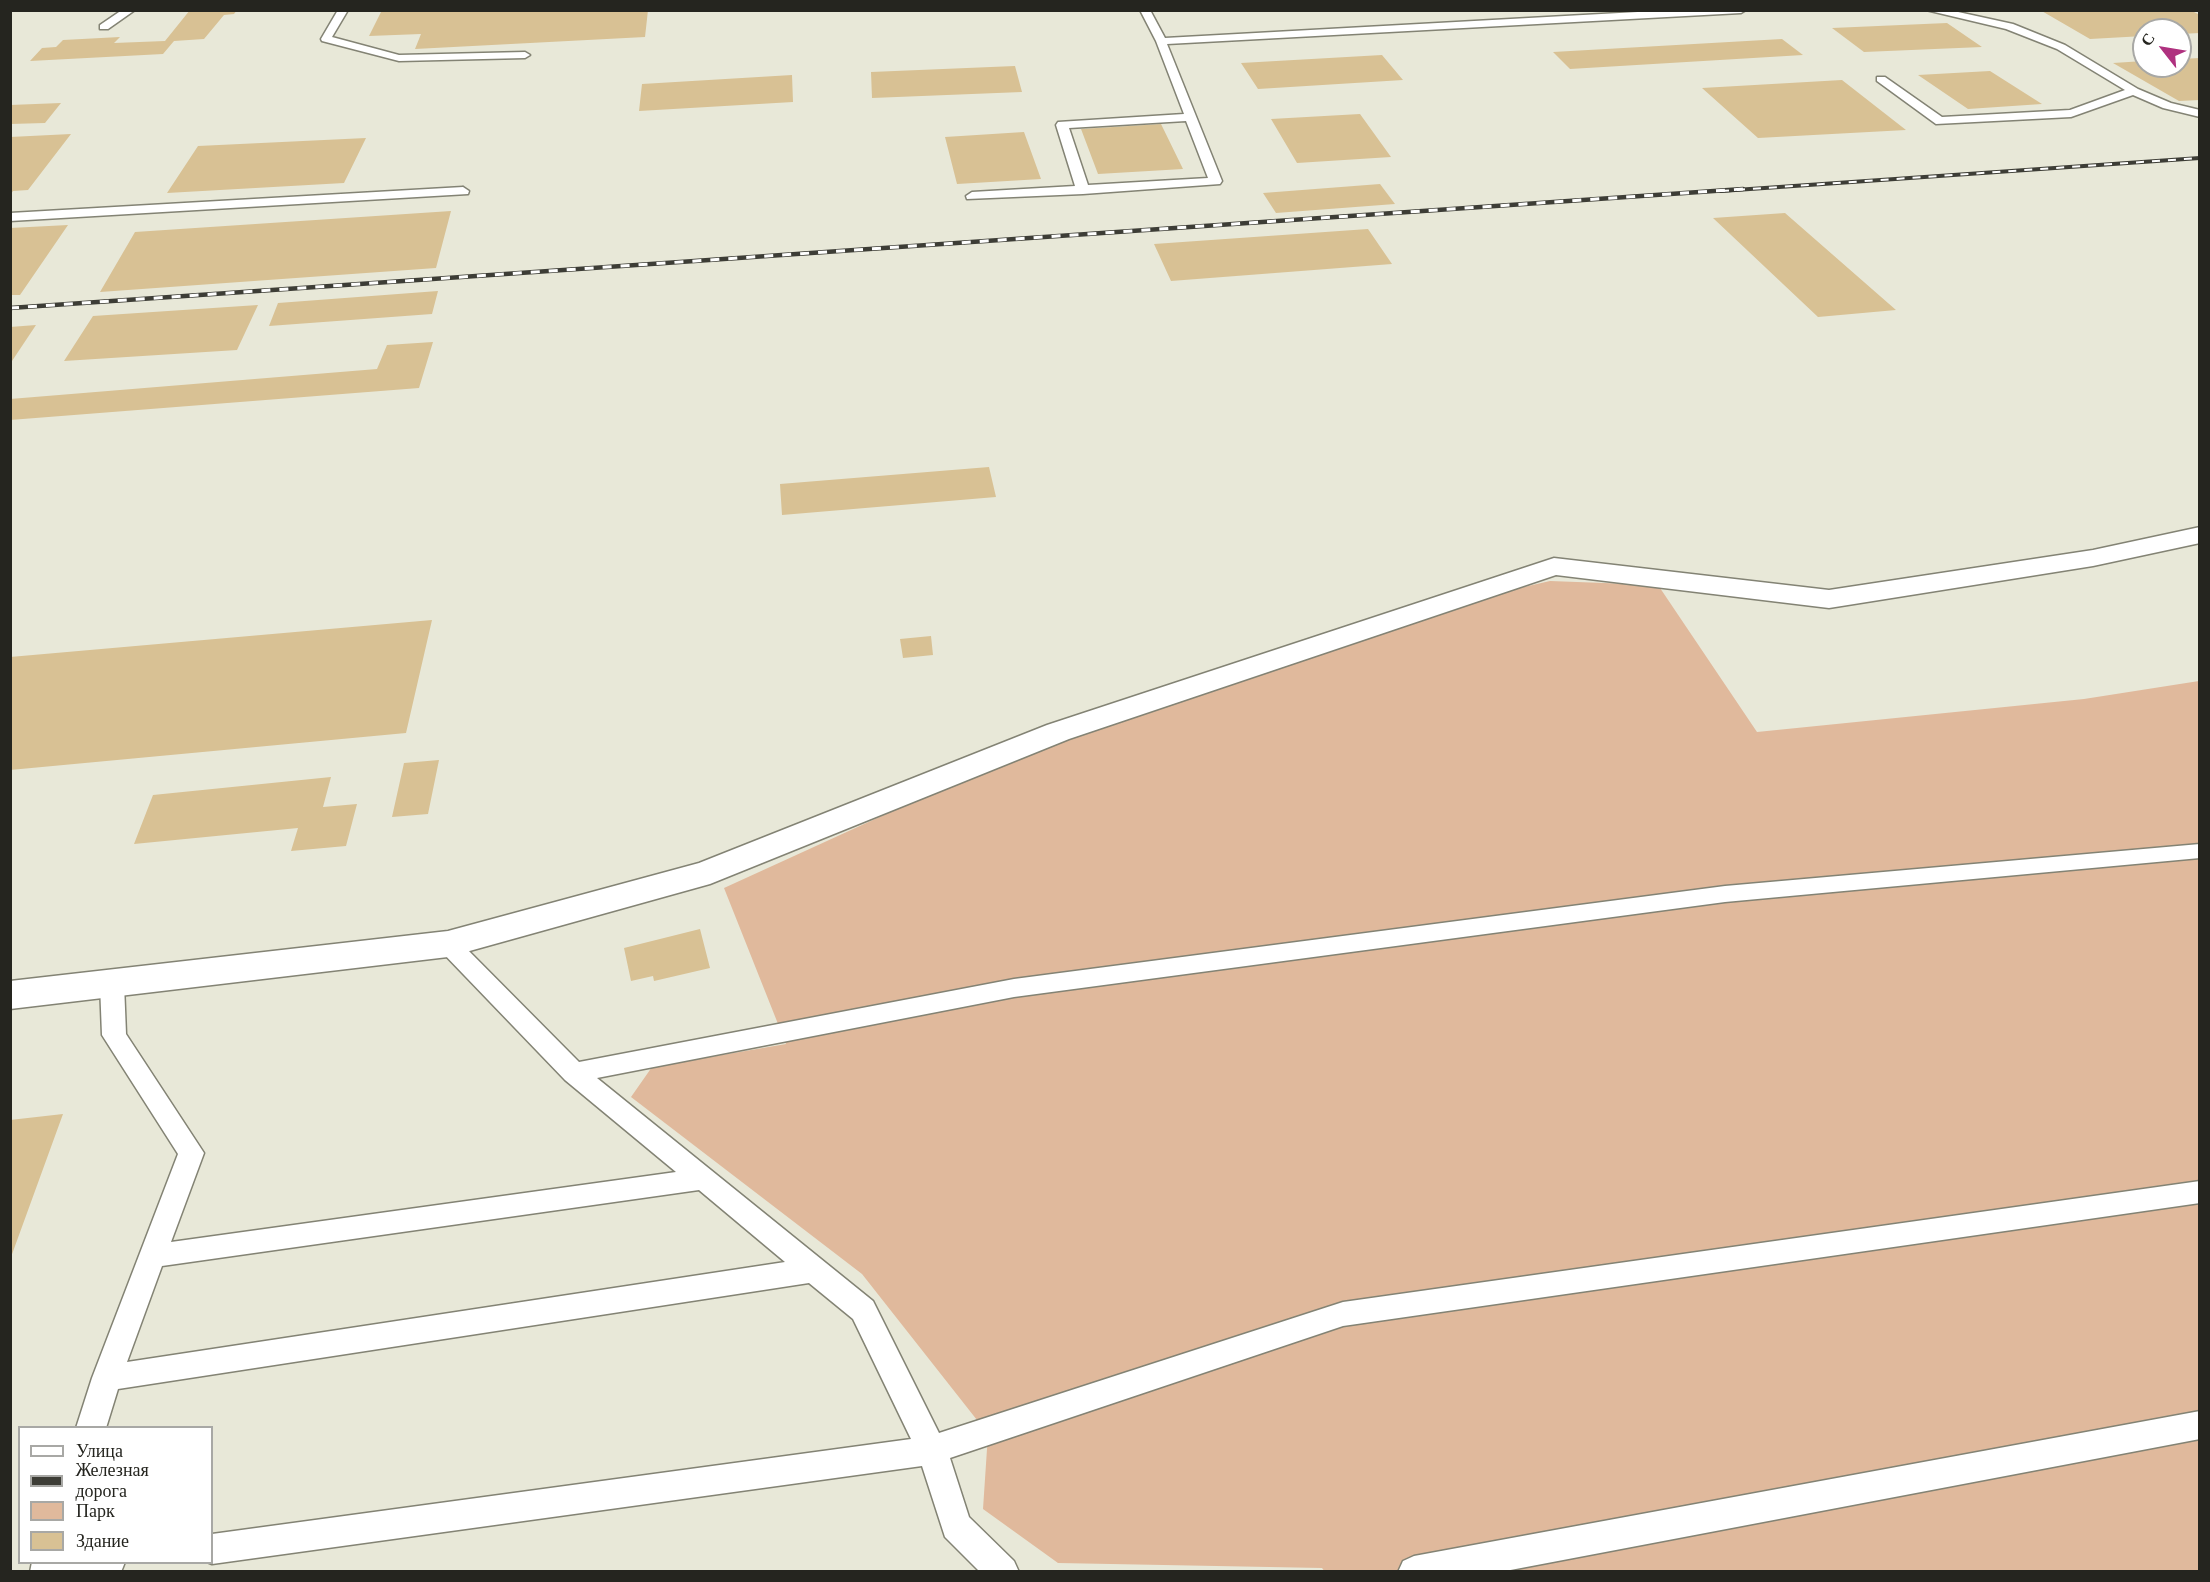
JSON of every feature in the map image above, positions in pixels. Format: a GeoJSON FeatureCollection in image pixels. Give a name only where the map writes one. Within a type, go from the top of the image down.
{"type":"FeatureCollection","features":[{"type":"Feature","properties":{"kind":"street"},"geometry":{"type":"LineString","coordinates":[[10,995],[448,944],[710,872],[1058,732],[1554,566],[1829,599],[2093,558],[2199,535]]}},
{"type":"Feature","properties":{"kind":"lane"},"geometry":{"type":"LineString","coordinates":[[104,27],[130,10]]}},
{"type":"Feature","properties":{"kind":"lane"},"geometry":{"type":"LineString","coordinates":[[343,10],[326,39],[399,58],[525,55]]}},
{"type":"Feature","properties":{"kind":"lane"},"geometry":{"type":"LineString","coordinates":[[972,196],[1216,181],[1161,41],[1145,10]]}},
{"type":"Feature","properties":{"kind":"lane"},"geometry":{"type":"LineString","coordinates":[[1161,41],[1741,10]]}},
{"type":"Feature","properties":{"kind":"lane"},"geometry":{"type":"LineString","coordinates":[[1931,10],[2009,26],[2061,47],[2134,91],[2167,106],[2199,114]]}},
{"type":"Feature","properties":{"kind":"lane"},"geometry":{"type":"LineString","coordinates":[[1881,79],[1940,121],[2071,113],[2134,91]]}},
{"type":"Feature","properties":{"kind":"lane"},"geometry":{"type":"LineString","coordinates":[[1083,190],[1062,125],[1191,117]]}},
{"type":"Feature","properties":{"kind":"lane"},"geometry":{"type":"LineString","coordinates":[[10,218],[464,191]]}},
{"type":"Feature","properties":{"kind":"lane"},"geometry":{"type":"LineString","coordinates":[[574,1073],[1026,986],[1725,894],[2199,851]]}},
{"type":"Feature","properties":{"kind":"lane"},"geometry":{"type":"LineString","coordinates":[[448,944],[574,1073],[863,1310],[932,1450],[956,1526],[1003,1572]]}},
{"type":"Feature","properties":{"kind":"lane"},"geometry":{"type":"LineString","coordinates":[[92,1426],[107,1378],[192,1153],[114,1035],[112,984]]}},
{"type":"Feature","properties":{"kind":"lane"},"geometry":{"type":"LineString","coordinates":[[153,1256],[703,1179]]}},
{"type":"Feature","properties":{"kind":"lane"},"geometry":{"type":"LineString","coordinates":[[213,1549],[932,1450],[1343,1314],[2199,1192]]}},
{"type":"Feature","properties":{"kind":"lane"},"geometry":{"type":"LineString","coordinates":[[107,1378],[814,1270]]}},
{"type":"Feature","properties":{"kind":"lane"},"geometry":{"type":"LineString","coordinates":[[1414,1572],[2199,1425]]}},
{"type":"Feature","properties":{"kind":"lane"},"geometry":{"type":"LineString","coordinates":[[48,1564],[46,1571],[101,1564]]}},
{"type":"Feature","properties":{"kind":"green space"},"geometry":{"type":"Polygon","coordinates":[[[1550,581],[1658,585],[1757,732],[2084,699],[2199,681],[2199,1571],[1325,1572],[1322,1568],[1058,1563],[983,1509],[988,1434],[862,1274],[631,1097],[652,1067],[786,1044],[724,888],[978,772],[1437,607],[1550,581]]]}},
{"type":"Feature","properties":{"kind":"building"},"geometry":{"type":"Polygon","coordinates":[[[190,10],[237,10],[234,14],[224,15],[204,39],[174,41],[163,54],[30,61],[42,48],[56,47],[63,40],[120,37],[114,43],[165,41],[190,10]]]}},
{"type":"Feature","properties":{"kind":"building"},"geometry":{"type":"Polygon","coordinates":[[[382,10],[648,10],[645,37],[415,49],[421,34],[369,36],[382,10]]]}},
{"type":"Feature","properties":{"kind":"building"},"geometry":{"type":"Polygon","coordinates":[[[2040,10],[2190,10],[2200,15],[2200,33],[2192,33],[2192,18],[2132,18],[2132,37],[2090,39],[2040,10]]]}},
{"type":"Feature","properties":{"kind":"building"},"geometry":{"type":"Polygon","coordinates":[[[1947,23],[1982,47],[1864,52],[1832,28],[1947,23]]]}},
{"type":"Feature","properties":{"kind":"building"},"geometry":{"type":"Polygon","coordinates":[[[1782,39],[1803,55],[1570,69],[1553,52],[1782,39]]]}},
{"type":"Feature","properties":{"kind":"building"},"geometry":{"type":"Polygon","coordinates":[[[1382,55],[1403,80],[1258,89],[1241,63],[1382,55]]]}},
{"type":"Feature","properties":{"kind":"building"},"geometry":{"type":"Polygon","coordinates":[[[2192,58],[2200,58],[2200,100],[2179,101],[2139,78],[2192,78],[2192,58]]]}},
{"type":"Feature","properties":{"kind":"building"},"geometry":{"type":"Polygon","coordinates":[[[2132,62],[2132,74],[2113,63],[2132,62]]]}},
{"type":"Feature","properties":{"kind":"building"},"geometry":{"type":"Polygon","coordinates":[[[1015,66],[1022,92],[872,98],[871,72],[1015,66]]]}},
{"type":"Feature","properties":{"kind":"building"},"geometry":{"type":"Polygon","coordinates":[[[1990,71],[2042,104],[1968,109],[1918,75],[1990,71]]]}},
{"type":"Feature","properties":{"kind":"building"},"geometry":{"type":"Polygon","coordinates":[[[792,75],[793,102],[639,111],[642,84],[792,75]]]}},
{"type":"Feature","properties":{"kind":"building"},"geometry":{"type":"Polygon","coordinates":[[[1842,80],[1906,130],[1758,138],[1702,88],[1842,80]]]}},
{"type":"Feature","properties":{"kind":"building"},"geometry":{"type":"Polygon","coordinates":[[[61,103],[45,123],[10,124],[10,105],[61,103]]]}},
{"type":"Feature","properties":{"kind":"building"},"geometry":{"type":"Polygon","coordinates":[[[1360,114],[1391,157],[1297,163],[1271,119],[1360,114]]]}},
{"type":"Feature","properties":{"kind":"building"},"geometry":{"type":"Polygon","coordinates":[[[1161,124],[1183,169],[1098,174],[1081,129],[1161,124]]]}},
{"type":"Feature","properties":{"kind":"building"},"geometry":{"type":"Polygon","coordinates":[[[1024,132],[1041,179],[957,184],[945,137],[1024,132]]]}},
{"type":"Feature","properties":{"kind":"building"},"geometry":{"type":"Polygon","coordinates":[[[71,134],[28,190],[13,191],[10,195],[10,137],[71,134]]]}},
{"type":"Feature","properties":{"kind":"building"},"geometry":{"type":"Polygon","coordinates":[[[366,138],[344,183],[167,193],[198,146],[366,138]]]}},
{"type":"Feature","properties":{"kind":"building"},"geometry":{"type":"Polygon","coordinates":[[[1380,184],[1395,204],[1276,213],[1263,193],[1380,184]]]}},
{"type":"Feature","properties":{"kind":"building"},"geometry":{"type":"Polygon","coordinates":[[[451,211],[436,268],[100,292],[135,232],[451,211]]]}},
{"type":"Feature","properties":{"kind":"building"},"geometry":{"type":"Polygon","coordinates":[[[1785,213],[1896,310],[1818,317],[1713,218],[1785,213]]]}},
{"type":"Feature","properties":{"kind":"building"},"geometry":{"type":"Polygon","coordinates":[[[68,225],[20,295],[10,295],[10,228],[68,225]]]}},
{"type":"Feature","properties":{"kind":"building"},"geometry":{"type":"Polygon","coordinates":[[[1368,229],[1392,264],[1171,281],[1154,244],[1368,229]]]}},
{"type":"Feature","properties":{"kind":"building"},"geometry":{"type":"Polygon","coordinates":[[[438,291],[432,314],[269,326],[278,303],[438,291]]]}},
{"type":"Feature","properties":{"kind":"building"},"geometry":{"type":"Polygon","coordinates":[[[258,305],[237,350],[64,361],[93,316],[258,305]]]}},
{"type":"Feature","properties":{"kind":"building"},"geometry":{"type":"Polygon","coordinates":[[[36,325],[10,364],[10,327],[36,325]]]}},
{"type":"Feature","properties":{"kind":"building"},"geometry":{"type":"Polygon","coordinates":[[[433,342],[419,388],[10,420],[10,399],[377,369],[387,345],[433,342]]]}},
{"type":"Feature","properties":{"kind":"building"},"geometry":{"type":"Polygon","coordinates":[[[989,467],[996,497],[782,515],[780,484],[989,467]]]}},
{"type":"Feature","properties":{"kind":"building"},"geometry":{"type":"Polygon","coordinates":[[[432,620],[406,733],[10,770],[10,657],[432,620]]]}},
{"type":"Feature","properties":{"kind":"building"},"geometry":{"type":"Polygon","coordinates":[[[931,636],[933,655],[903,658],[900,639],[931,636]]]}},
{"type":"Feature","properties":{"kind":"building"},"geometry":{"type":"Polygon","coordinates":[[[439,760],[428,814],[392,817],[404,763],[439,760]]]}},
{"type":"Feature","properties":{"kind":"building"},"geometry":{"type":"Polygon","coordinates":[[[331,777],[323,807],[357,804],[346,846],[291,851],[298,828],[134,844],[153,795],[331,777]]]}},
{"type":"Feature","properties":{"kind":"building"},"geometry":{"type":"Polygon","coordinates":[[[700,929],[710,968],[654,981],[653,976],[631,981],[624,948],[700,929]]]}},
{"type":"Feature","properties":{"kind":"building"},"geometry":{"type":"Polygon","coordinates":[[[63,1114],[11,1257],[10,1120],[63,1114]]]}},
{"type":"Feature","properties":{"kind":"railway"},"geometry":{"type":"LineString","coordinates":[[1721,191],[2200,158]]}},
{"type":"Feature","properties":{"kind":"railway"},"geometry":{"type":"LineString","coordinates":[[10,308],[1743,189]]}}]}
